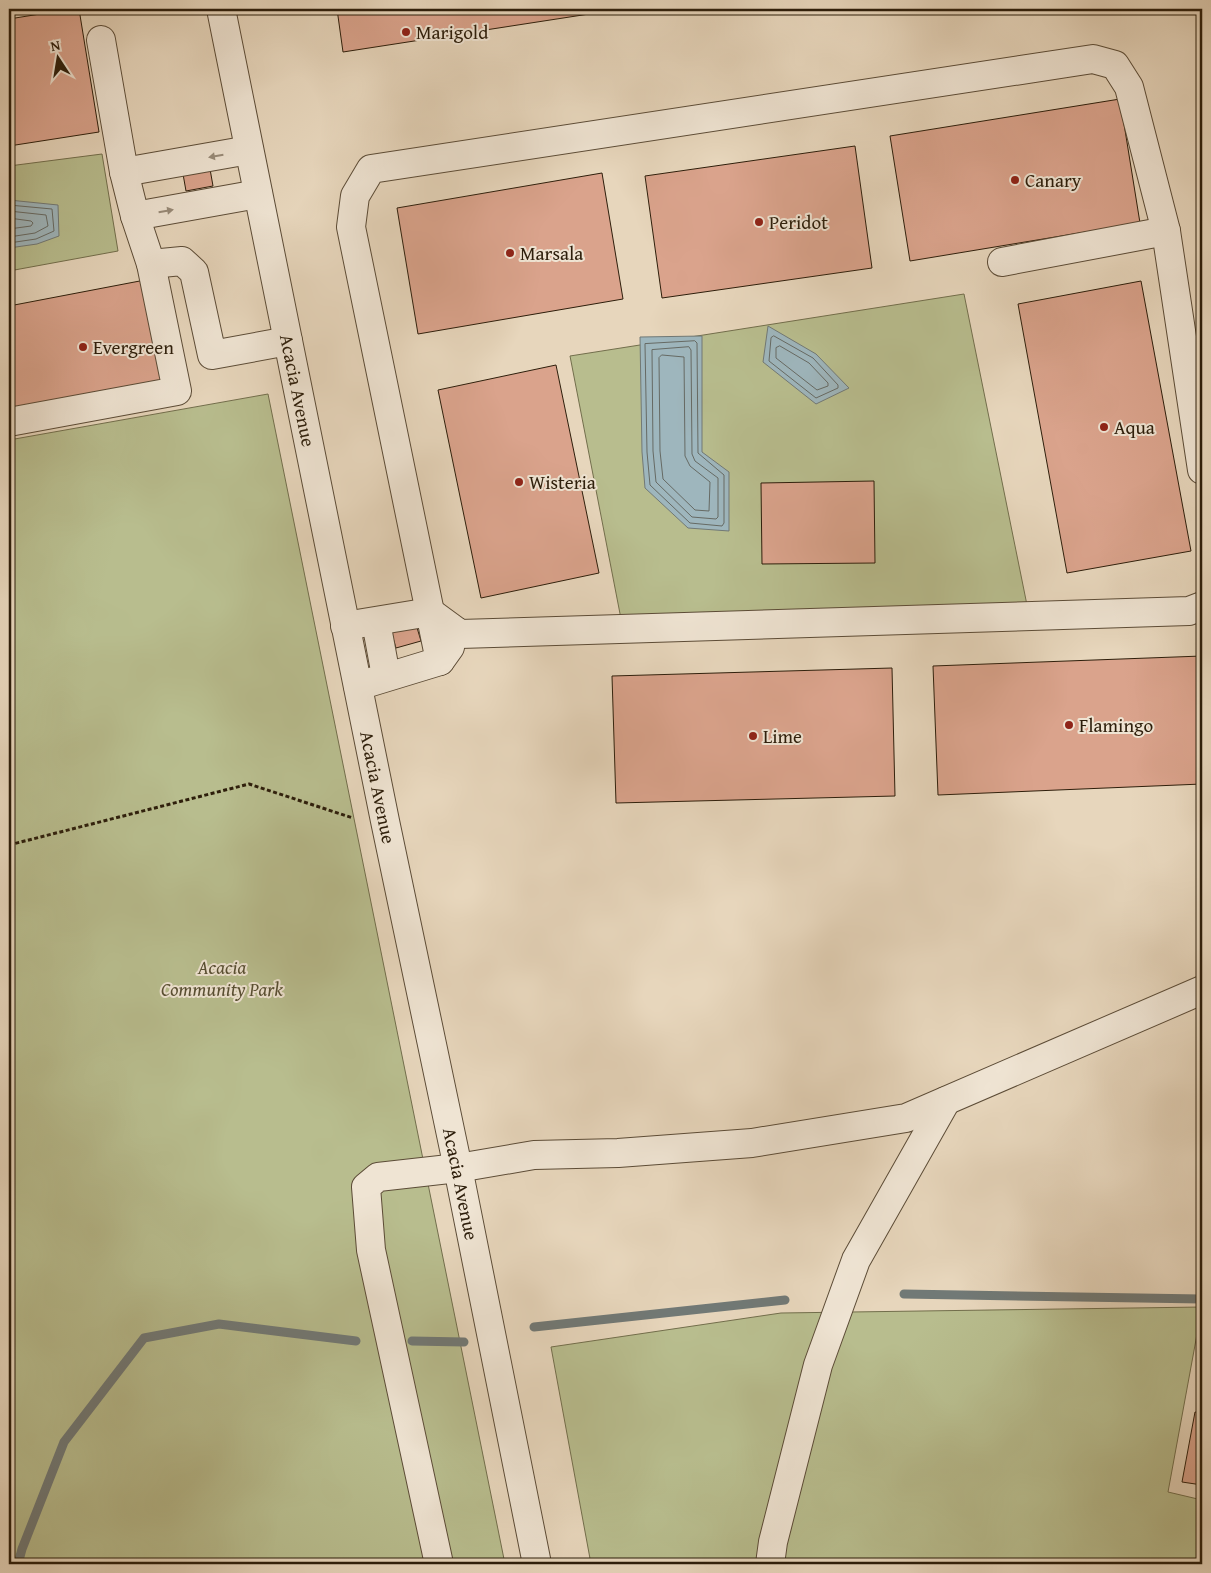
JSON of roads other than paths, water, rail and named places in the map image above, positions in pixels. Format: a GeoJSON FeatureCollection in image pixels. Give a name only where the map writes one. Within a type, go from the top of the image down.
{"type":"FeatureCollection","features":[{"type":"Feature","properties":{"kind":"street","name":"Acacia Avenue"},"geometry":{"type":"LineString","coordinates":[[221,9],[537,1564]]}},
{"type":"Feature","properties":{"kind":"street"},"geometry":{"type":"LineString","coordinates":[[9,422],[177,390],[151,264],[135,216],[124,172],[101,40]]}},
{"type":"Feature","properties":{"kind":"street"},"geometry":{"type":"LineString","coordinates":[[440,661],[351,227],[355,196],[371,169],[1093,59],[1115,65],[1129,87],[1166,231],[1202,470]]}},
{"type":"Feature","properties":{"kind":"street"},"geometry":{"type":"LineString","coordinates":[[124,172],[249,150]]}},
{"type":"Feature","properties":{"kind":"street"},"geometry":{"type":"LineString","coordinates":[[135,216],[258,194]]}},
{"type":"Feature","properties":{"kind":"street"},"geometry":{"type":"LineString","coordinates":[[1002,262],[1166,231]]}},
{"type":"Feature","properties":{"kind":"street"},"geometry":{"type":"LineString","coordinates":[[151,264],[182,261],[194,272],[212,355],[288,341]]}},
{"type":"Feature","properties":{"kind":"street"},"geometry":{"type":"LineString","coordinates":[[346,626],[430,612],[460,634],[1179,612],[1189,611],[1202,606]]}},
{"type":"Feature","properties":{"kind":"street"},"geometry":{"type":"LineString","coordinates":[[376,622],[386,676]]}},
{"type":"Feature","properties":{"kind":"street"},"geometry":{"type":"LineString","coordinates":[[358,686],[440,661],[460,634]]}},
{"type":"Feature","properties":{"kind":"street"},"geometry":{"type":"LineString","coordinates":[[438,1564],[371,1250],[366,1187],[378,1177],[458,1168],[534,1155],[618,1153],[752,1143],[906,1118],[1202,990]]}},
{"type":"Feature","properties":{"kind":"street"},"geometry":{"type":"LineString","coordinates":[[770,1564],[773,1542],[818,1366],[856,1260],[946,1101]]}},
{"type":"Feature","properties":{"kind":"water"},"geometry":{"type":"Polygon","coordinates":[[[9,200],[58,205],[59,236],[37,244],[9,248],[9,200]]]}},
{"type":"Feature","properties":{"kind":"water"},"geometry":{"type":"Polygon","coordinates":[[[768,326],[816,354],[849,388],[816,404],[763,362],[768,326]]]}},
{"type":"Feature","properties":{"kind":"water"},"geometry":{"type":"Polygon","coordinates":[[[702,336],[702,452],[729,472],[729,531],[688,528],[645,488],[642,452],[640,337],[702,336]]]}},
{"type":"Feature","properties":{"kind":"waterway"},"geometry":{"type":"LineString","coordinates":[[904,1294],[1202,1299]]}},
{"type":"Feature","properties":{"kind":"waterway"},"geometry":{"type":"LineString","coordinates":[[534,1327],[785,1300]]}},
{"type":"Feature","properties":{"kind":"waterway"},"geometry":{"type":"LineString","coordinates":[[18,1564],[22,1549],[64,1442],[144,1338],[219,1324],[356,1341]]}},
{"type":"Feature","properties":{"kind":"waterway"},"geometry":{"type":"LineString","coordinates":[[412,1341],[464,1342]]}},
{"type":"Feature","properties":{"kind":"place","name":"Marigold"},"geometry":{"type":"Point","coordinates":[406,32]}},
{"type":"Feature","properties":{"kind":"place","name":"Canary"},"geometry":{"type":"Point","coordinates":[1015,180]}},
{"type":"Feature","properties":{"kind":"place","name":"Peridot"},"geometry":{"type":"Point","coordinates":[759,222]}},
{"type":"Feature","properties":{"kind":"place","name":"Marsala"},"geometry":{"type":"Point","coordinates":[510,253]}},
{"type":"Feature","properties":{"kind":"place","name":"Evergreen"},"geometry":{"type":"Point","coordinates":[83,347]}},
{"type":"Feature","properties":{"kind":"place","name":"Aqua"},"geometry":{"type":"Point","coordinates":[1104,427]}},
{"type":"Feature","properties":{"kind":"place","name":"Wisteria"},"geometry":{"type":"Point","coordinates":[519,482]}},
{"type":"Feature","properties":{"kind":"place","name":"Flamingo"},"geometry":{"type":"Point","coordinates":[1069,725]}},
{"type":"Feature","properties":{"kind":"place","name":"Lime"},"geometry":{"type":"Point","coordinates":[753,736]}},
{"type":"Feature","properties":{"kind":"park label","name":"Acacia Community Park"},"geometry":{"type":"Point","coordinates":[222,978]}}]}
